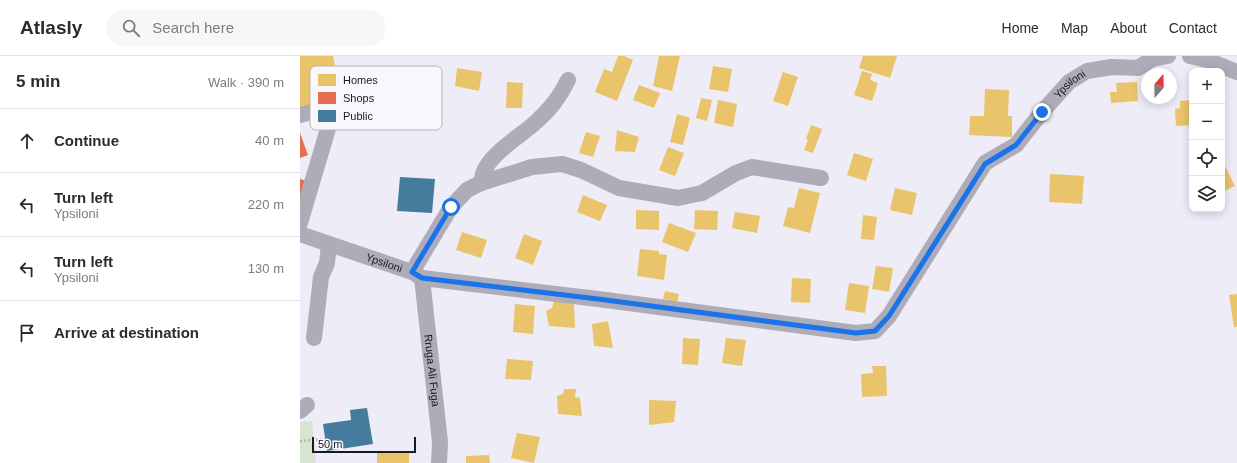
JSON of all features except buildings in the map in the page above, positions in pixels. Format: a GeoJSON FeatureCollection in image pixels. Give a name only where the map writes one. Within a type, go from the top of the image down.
{"type":"FeatureCollection","features":[{"type":"Feature","properties":{"kind":"street","name":"Ypsiloni"},"geometry":{"type":"LineString","coordinates":[[300,234],[417,275],[856,333],[875,331],[889,316],[985,164],[1016,145],[1042,112],[1069,82],[1087,71],[1112,67],[1138,68],[1151,58],[1168,56]]}},
{"type":"Feature","properties":{"kind":"street"},"geometry":{"type":"LineString","coordinates":[[1190,56],[1207,60],[1237,72]]}},
{"type":"Feature","properties":{"kind":"street"},"geometry":{"type":"LineString","coordinates":[[482,183],[483,173],[490,162],[548,110],[559,98],[568,80]]}},
{"type":"Feature","properties":{"kind":"street"},"geometry":{"type":"LineString","coordinates":[[300,115],[310,112]]}},
{"type":"Feature","properties":{"kind":"street"},"geometry":{"type":"LineString","coordinates":[[300,223],[328,130]]}},
{"type":"Feature","properties":{"kind":"street"},"geometry":{"type":"LineString","coordinates":[[417,275],[451,207],[467,190],[482,183],[532,167],[562,164],[581,170],[619,188],[678,198],[702,193],[736,174],[752,168],[822,178]]}},
{"type":"Feature","properties":{"kind":"street"},"geometry":{"type":"LineString","coordinates":[[314,338],[321,277],[327,262],[329,244]]}},
{"type":"Feature","properties":{"kind":"street","name":"Rruga Ali Fuga"},"geometry":{"type":"LineString","coordinates":[[417,275],[440,442],[439,463]]}},
{"type":"Feature","properties":{"kind":"path"},"geometry":{"type":"LineString","coordinates":[[300,442],[325,439]]}},
{"type":"Feature","properties":{"kind":"green space"},"geometry":{"type":"Polygon","coordinates":[[[312,421],[316,463],[300,463],[300,422],[312,421]]]}},
{"type":"Feature","properties":{"kind":"route"},"geometry":{"type":"LineString","coordinates":[[451,207],[412,272],[422,278],[598,299],[856,333],[875,331],[889,316],[985,164],[1016,145],[1042,112]]}}]}
